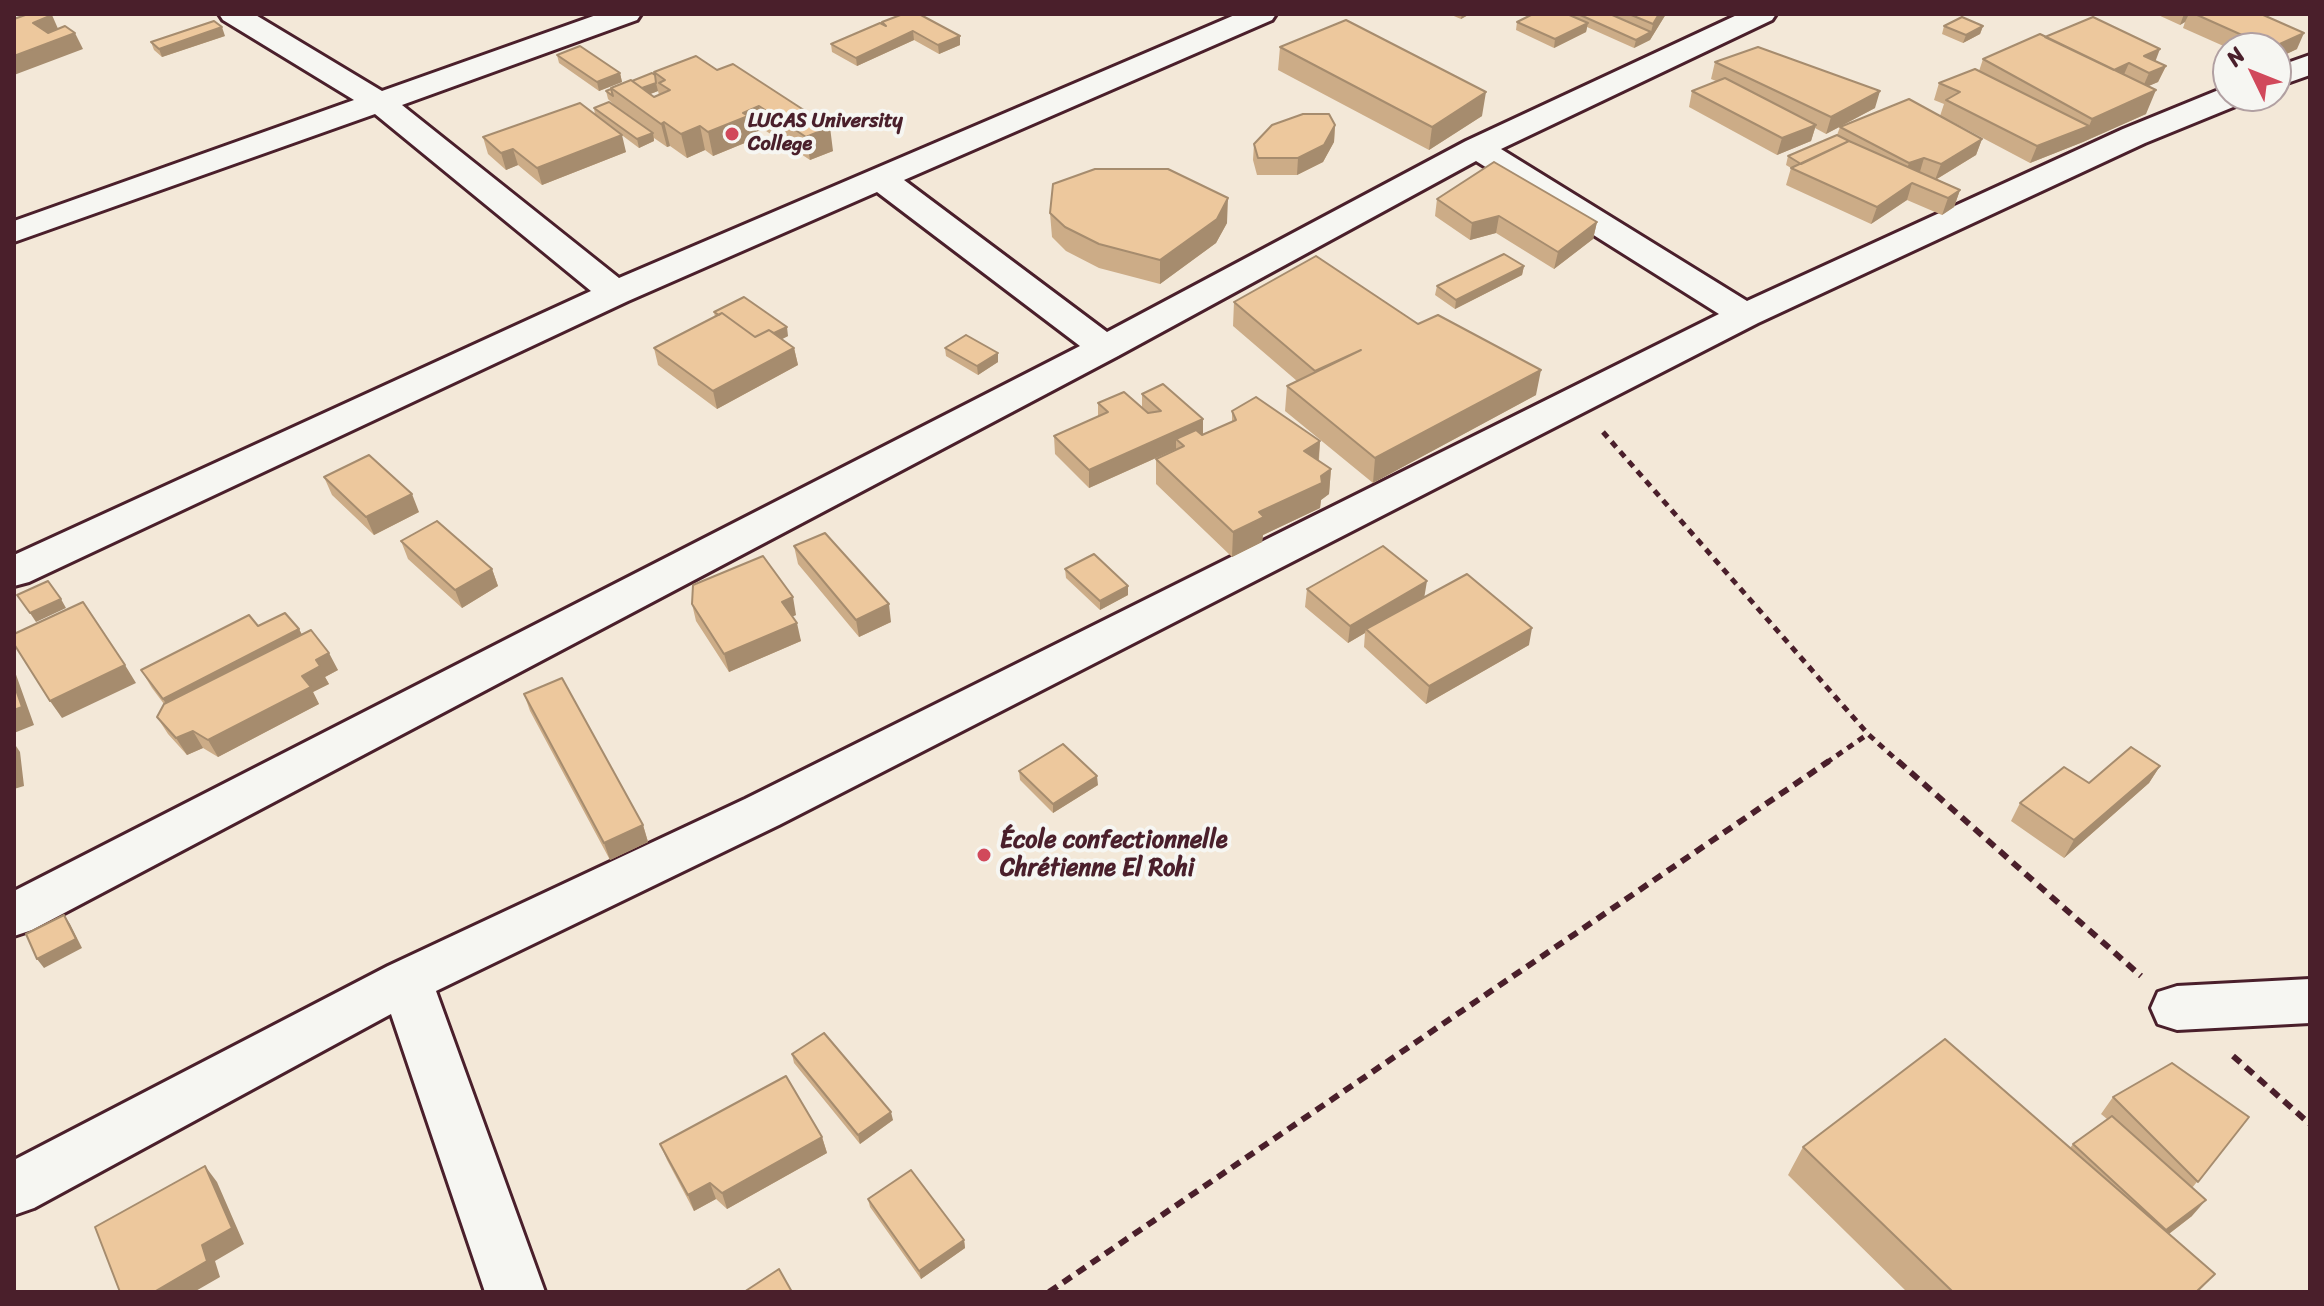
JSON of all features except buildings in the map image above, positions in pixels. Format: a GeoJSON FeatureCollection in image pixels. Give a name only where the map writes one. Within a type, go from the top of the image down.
{"type":"FeatureCollection","features":[{"type":"Feature","properties":{"kind":"street"},"geometry":{"type":"LineString","coordinates":[[233,14],[382,104],[615,293]]}},
{"type":"Feature","properties":{"kind":"street"},"geometry":{"type":"LineString","coordinates":[[14,232],[382,104],[627,14]]}},
{"type":"Feature","properties":{"kind":"street"},"geometry":{"type":"LineString","coordinates":[[14,572],[615,293],[1262,14]]}},
{"type":"Feature","properties":{"kind":"street"},"geometry":{"type":"LineString","coordinates":[[14,915],[1105,348],[1477,148],[1762,14]]}},
{"type":"Feature","properties":{"kind":"street"},"geometry":{"type":"LineString","coordinates":[[14,1189],[406,981],[762,812],[1745,315],[2134,136],[2212,104]]}},
{"type":"Feature","properties":{"kind":"street"},"geometry":{"type":"LineString","coordinates":[[1477,148],[1745,315]]}},
{"type":"Feature","properties":{"kind":"street"},"geometry":{"type":"LineString","coordinates":[[882,180],[1105,348]]}},
{"type":"Feature","properties":{"kind":"street"},"geometry":{"type":"LineString","coordinates":[[406,981],[515,1292]]}},
{"type":"Feature","properties":{"kind":"street"},"geometry":{"type":"LineString","coordinates":[[2177,1008],[2298,1008]]}},
{"type":"Feature","properties":{"kind":"path"},"geometry":{"type":"LineString","coordinates":[[1576,401],[1868,734],[2310,1124]]}},
{"type":"Feature","properties":{"kind":"path"},"geometry":{"type":"LineString","coordinates":[[1049,1292],[1868,734]]}},
{"type":"Feature","properties":{"kind":"place","name":"LUCAS University College"},"geometry":{"type":"Point","coordinates":[732,134]}},
{"type":"Feature","properties":{"kind":"place","name":"École confectionnelle Chrétienne El Rohi"},"geometry":{"type":"Point","coordinates":[984,855]}}]}
